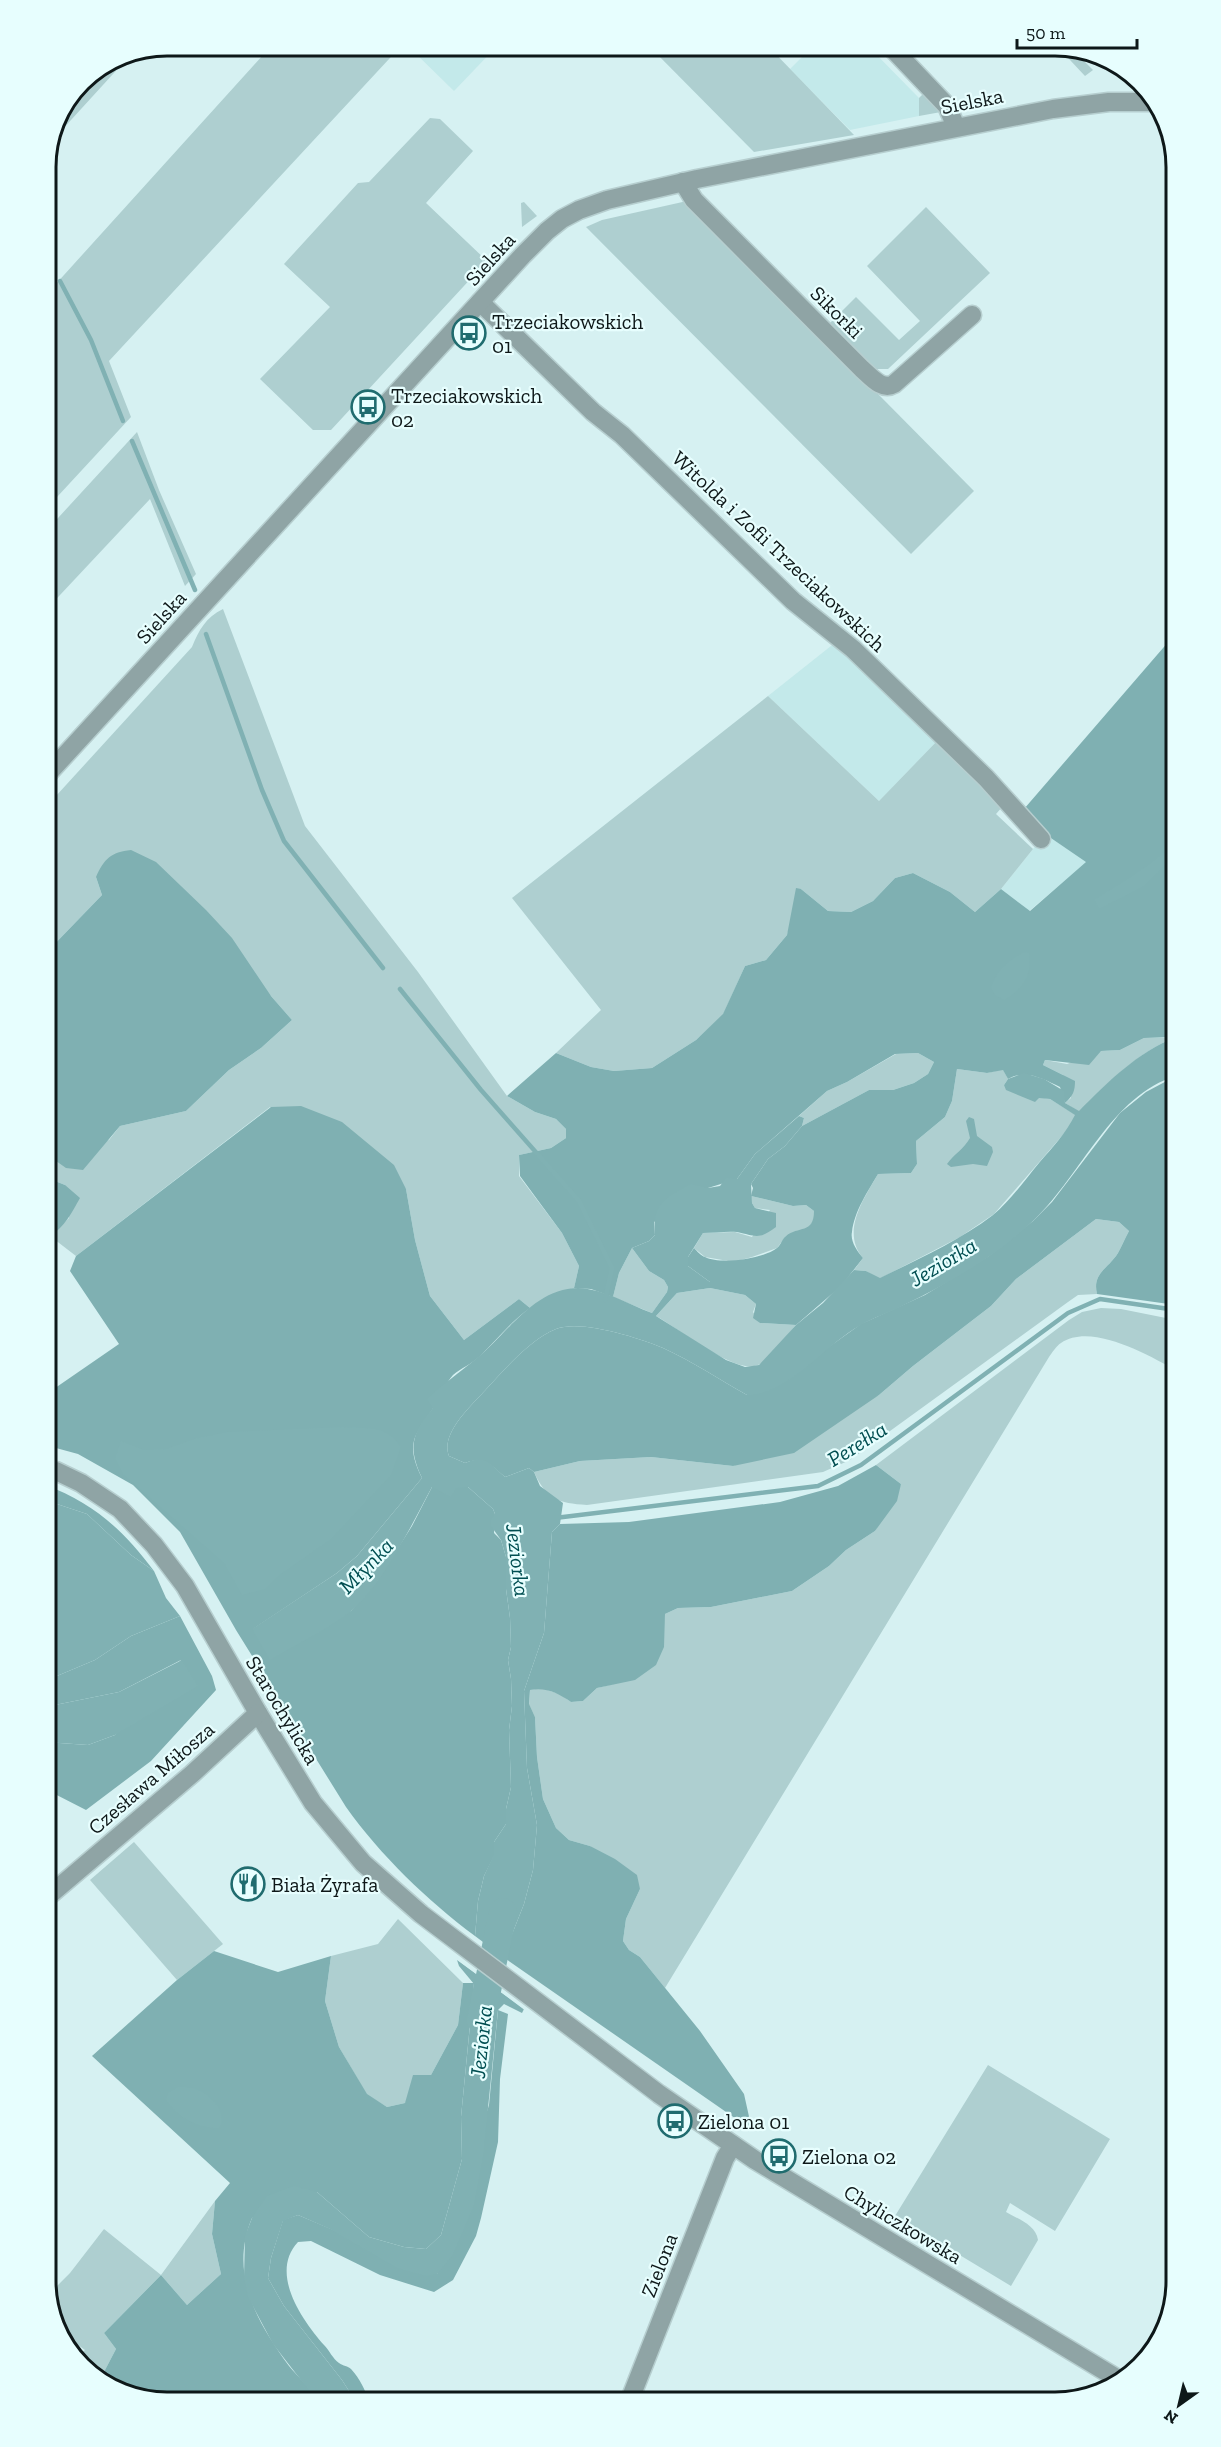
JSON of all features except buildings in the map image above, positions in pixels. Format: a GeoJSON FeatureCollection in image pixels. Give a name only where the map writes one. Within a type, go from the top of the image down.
{"type":"FeatureCollection","features":[{"type":"Feature","properties":{"kind":"street"},"geometry":{"type":"LineString","coordinates":[[899,56],[947,106],[956,127]]}},
{"type":"Feature","properties":{"kind":"street","name":"Sielska"},"geometry":{"type":"LineString","coordinates":[[56,765],[480,302],[547,231],[569,215],[607,200],[683,182],[956,127],[1078,105],[1145,102]]}},
{"type":"Feature","properties":{"kind":"street","name":"Sikorki"},"geometry":{"type":"LineString","coordinates":[[683,182],[694,200],[862,369],[884,386],[894,384],[972,315]]}},
{"type":"Feature","properties":{"kind":"street","name":"Witolda i Zofii Trzeciakowskich"},"geometry":{"type":"LineString","coordinates":[[480,302],[593,412],[622,435],[792,601],[853,649],[986,778],[1041,839]]}},
{"type":"Feature","properties":{"kind":"street","name":"Starochylicka"},"geometry":{"type":"LineString","coordinates":[[56,1471],[81,1483],[120,1509],[138,1526],[185,1586],[313,1803],[363,1863],[495,1971]]}},
{"type":"Feature","properties":{"kind":"street","name":"Czesława Miłosza"},"geometry":{"type":"LineString","coordinates":[[56,1890],[192,1774],[258,1713]]}},
{"type":"Feature","properties":{"kind":"street","name":"Chyliczkowska"},"geometry":{"type":"LineString","coordinates":[[495,1971],[659,2094],[733,2145],[1112,2376]]}},
{"type":"Feature","properties":{"kind":"street","name":"Zielona"},"geometry":{"type":"LineString","coordinates":[[633,2392],[725,2158],[733,2145]]}},
{"type":"Feature","properties":{"kind":"shaded area"},"geometry":{"type":"Polygon","coordinates":[[[262,56],[392,56],[109,361],[131,417],[56,498],[56,284],[262,56]]]}},
{"type":"Feature","properties":{"kind":"shaded area"},"geometry":{"type":"Polygon","coordinates":[[[418,56],[487,56],[454,91],[418,56]]]}},
{"type":"Feature","properties":{"kind":"shaded area"},"geometry":{"type":"Polygon","coordinates":[[[659,56],[778,56],[854,135],[754,152],[659,56]]]}},
{"type":"Feature","properties":{"kind":"shaded area"},"geometry":{"type":"Polygon","coordinates":[[[803,56],[878,56],[919,98],[919,116],[850,130],[790,69],[803,56]]]}},
{"type":"Feature","properties":{"kind":"shaded area"},"geometry":{"type":"Polygon","coordinates":[[[1067,57],[1082,59],[1093,70],[1085,76],[1067,57]]]}},
{"type":"Feature","properties":{"kind":"shaded area"},"geometry":{"type":"Polygon","coordinates":[[[121,65],[62,130],[74,105],[88,88],[105,74],[121,65]]]}},
{"type":"Feature","properties":{"kind":"shaded area"},"geometry":{"type":"Polygon","coordinates":[[[926,91],[941,112],[919,116],[919,98],[926,91]]]}},
{"type":"Feature","properties":{"kind":"shaded area"},"geometry":{"type":"Polygon","coordinates":[[[430,118],[440,119],[473,151],[426,203],[487,261],[331,430],[313,430],[260,379],[330,307],[284,264],[358,183],[369,182],[430,118]]]}},
{"type":"Feature","properties":{"kind":"shaded area"},"geometry":{"type":"Polygon","coordinates":[[[687,201],[974,491],[911,554],[586,227],[602,220],[687,201]]]}},
{"type":"Feature","properties":{"kind":"shaded area"},"geometry":{"type":"Polygon","coordinates":[[[524,202],[537,216],[522,227],[521,203],[524,202]]]}},
{"type":"Feature","properties":{"kind":"shaded area"},"geometry":{"type":"Polygon","coordinates":[[[926,207],[990,273],[888,369],[871,369],[827,326],[856,297],[899,340],[920,321],[867,266],[926,207]]]}},
{"type":"Feature","properties":{"kind":"shaded area"},"geometry":{"type":"Polygon","coordinates":[[[137,432],[159,490],[196,574],[185,586],[150,499],[56,599],[56,520],[137,432]]]}},
{"type":"Feature","properties":{"kind":"shaded area"},"geometry":{"type":"Polygon","coordinates":[[[223,609],[305,826],[418,972],[507,1096],[535,1112],[556,1119],[566,1129],[566,1138],[551,1148],[519,1155],[519,1176],[562,1233],[579,1266],[574,1288],[553,1295],[530,1308],[519,1299],[464,1340],[430,1296],[415,1240],[406,1189],[270,1107],[76,1256],[56,1241],[56,1230],[69,1218],[65,1185],[56,1181],[56,1154],[109,1140],[120,1126],[186,1111],[229,1070],[261,1048],[292,1020],[271,996],[96,877],[102,895],[56,943],[56,796],[192,647],[200,630],[217,612],[223,609]]]}},
{"type":"Feature","properties":{"kind":"shaded area"},"geometry":{"type":"Polygon","coordinates":[[[836,642],[938,740],[879,801],[768,696],[836,642]]]}},
{"type":"Feature","properties":{"kind":"shaded area"},"geometry":{"type":"Polygon","coordinates":[[[1166,645],[1166,1037],[1144,1038],[1120,1050],[1101,1051],[1089,1065],[1045,1060],[1043,1065],[1075,1081],[1073,1093],[1065,1103],[1060,1087],[1034,1076],[1021,1075],[1008,1079],[1003,1070],[987,1073],[957,1069],[952,1101],[945,1117],[916,1141],[917,1164],[911,1173],[878,1174],[862,1202],[853,1224],[852,1239],[863,1258],[841,1286],[796,1325],[760,1323],[753,1318],[756,1304],[745,1295],[710,1288],[710,1282],[688,1266],[688,1257],[694,1248],[702,1256],[721,1261],[752,1258],[771,1252],[786,1236],[808,1226],[814,1211],[806,1205],[793,1206],[751,1196],[753,1188],[751,1184],[768,1159],[785,1146],[802,1126],[869,1090],[893,1090],[914,1083],[928,1074],[934,1062],[918,1053],[895,1054],[827,1091],[755,1154],[737,1179],[708,1188],[654,1222],[655,1235],[649,1241],[632,1248],[619,1273],[613,1297],[591,1289],[574,1288],[579,1266],[562,1233],[520,1176],[519,1155],[551,1148],[566,1138],[566,1129],[556,1119],[535,1112],[507,1096],[556,1053],[591,1067],[614,1071],[652,1068],[696,1040],[723,1014],[745,966],[766,960],[787,935],[796,888],[801,889],[828,911],[851,912],[873,901],[895,878],[913,873],[950,892],[975,912],[1001,889],[1030,911],[1086,862],[1045,834],[1024,809],[1166,645]]]}},
{"type":"Feature","properties":{"kind":"shaded area"},"geometry":{"type":"Polygon","coordinates":[[[768,696],[879,801],[938,740],[1003,806],[996,814],[1033,849],[1001,889],[975,912],[950,892],[913,873],[895,878],[873,901],[851,912],[828,911],[801,889],[787,935],[766,960],[745,966],[723,1015],[696,1040],[652,1068],[614,1071],[591,1067],[556,1053],[601,1010],[512,898],[768,696]]]}},
{"type":"Feature","properties":{"kind":"shaded area"},"geometry":{"type":"Polygon","coordinates":[[[1045,834],[1087,862],[1029,911],[1001,889],[1045,834]]]}},
{"type":"Feature","properties":{"kind":"shaded area"},"geometry":{"type":"Polygon","coordinates":[[[131,850],[156,862],[232,938],[271,996],[292,1020],[261,1048],[229,1070],[186,1111],[120,1126],[83,1170],[66,1168],[56,1161],[56,943],[102,895],[96,877],[105,861],[118,853],[131,850]]]}},
{"type":"Feature","properties":{"kind":"shaded area"},"geometry":{"type":"Polygon","coordinates":[[[1144,1038],[1166,1038],[1166,1042],[1134,1061],[1111,1080],[1079,1112],[1065,1103],[1071,1098],[1063,1075],[1043,1065],[1045,1060],[1067,1064],[1101,1051],[1120,1050],[1144,1038]]]}},
{"type":"Feature","properties":{"kind":"shaded area"},"geometry":{"type":"Polygon","coordinates":[[[918,1053],[934,1062],[928,1074],[914,1083],[893,1090],[869,1090],[802,1126],[804,1118],[799,1116],[827,1091],[896,1054],[918,1053]]]}},
{"type":"Feature","properties":{"kind":"shaded area"},"geometry":{"type":"Polygon","coordinates":[[[957,1069],[987,1073],[1003,1069],[1008,1079],[1004,1085],[1050,1099],[1076,1115],[1068,1129],[994,1214],[960,1237],[879,1279],[866,1271],[854,1270],[863,1258],[854,1238],[854,1227],[866,1194],[878,1174],[911,1173],[917,1164],[916,1141],[945,1117],[952,1101],[957,1069]]]}},
{"type":"Feature","properties":{"kind":"shaded area"},"geometry":{"type":"Polygon","coordinates":[[[1166,1081],[1166,1304],[1097,1294],[1099,1276],[1118,1253],[1129,1231],[1119,1222],[1096,1219],[1016,1279],[991,1306],[879,1395],[794,1453],[733,1466],[651,1457],[580,1461],[534,1472],[529,1468],[505,1477],[487,1462],[477,1460],[465,1463],[449,1456],[448,1440],[461,1417],[525,1350],[545,1334],[556,1329],[580,1326],[594,1328],[653,1344],[685,1359],[747,1395],[822,1352],[861,1324],[925,1295],[989,1256],[1033,1221],[1052,1202],[1120,1113],[1146,1092],[1166,1081]]]}},
{"type":"Feature","properties":{"kind":"shaded area"},"geometry":{"type":"Polygon","coordinates":[[[301,1106],[342,1122],[394,1165],[406,1189],[415,1240],[430,1296],[464,1340],[519,1299],[530,1308],[477,1359],[453,1375],[445,1386],[414,1440],[414,1456],[422,1478],[357,1556],[337,1573],[253,1629],[351,1611],[377,1581],[412,1526],[432,1487],[468,1487],[493,1509],[494,1533],[501,1540],[506,1557],[506,1589],[510,1618],[511,1647],[508,1660],[512,1706],[509,1730],[511,1787],[506,1809],[506,1824],[494,1842],[495,1854],[484,1876],[478,1901],[475,1936],[440,1908],[390,1860],[346,1807],[236,1630],[180,1532],[133,1485],[78,1454],[56,1448],[56,1387],[119,1344],[70,1271],[76,1256],[271,1107],[301,1106]]]}},
{"type":"Feature","properties":{"kind":"shaded area"},"geometry":{"type":"Polygon","coordinates":[[[56,1181],[65,1185],[80,1198],[57,1231],[56,1181]]]}},
{"type":"Feature","properties":{"kind":"shaded area"},"geometry":{"type":"Polygon","coordinates":[[[751,1196],[793,1206],[806,1205],[814,1211],[814,1220],[808,1228],[786,1236],[777,1248],[734,1262],[705,1257],[694,1248],[703,1233],[735,1232],[752,1237],[770,1210],[755,1208],[751,1196]]]}},
{"type":"Feature","properties":{"kind":"shaded area"},"geometry":{"type":"Polygon","coordinates":[[[1096,1219],[1119,1222],[1129,1231],[1118,1253],[1099,1276],[1097,1294],[1078,1295],[850,1460],[823,1472],[587,1505],[568,1503],[554,1498],[544,1489],[534,1472],[580,1461],[651,1457],[733,1466],[879,1395],[991,1306],[1016,1279],[1096,1219]]]}},
{"type":"Feature","properties":{"kind":"shaded area"},"geometry":{"type":"Polygon","coordinates":[[[632,1248],[649,1271],[664,1280],[668,1287],[652,1313],[613,1297],[619,1273],[632,1248]]]}},
{"type":"Feature","properties":{"kind":"shaded area"},"geometry":{"type":"Polygon","coordinates":[[[710,1288],[745,1295],[756,1304],[753,1312],[760,1323],[796,1325],[768,1358],[758,1365],[748,1366],[721,1357],[656,1316],[677,1293],[710,1288]]]}},
{"type":"Feature","properties":{"kind":"shaded area"},"geometry":{"type":"Polygon","coordinates":[[[1101,1308],[1121,1309],[1166,1318],[1166,1365],[1135,1349],[1103,1338],[1088,1336],[1073,1338],[1056,1348],[665,1988],[640,1957],[629,1950],[623,1941],[626,1919],[640,1889],[590,1846],[569,1840],[556,1828],[543,1799],[537,1757],[535,1717],[529,1705],[530,1690],[541,1688],[560,1694],[571,1702],[583,1701],[597,1688],[613,1684],[663,1627],[665,1614],[678,1608],[711,1607],[792,1591],[829,1566],[846,1550],[875,1531],[901,1484],[876,1465],[1082,1312],[1101,1308]]]}},
{"type":"Feature","properties":{"kind":"shaded area"},"geometry":{"type":"Polygon","coordinates":[[[876,1465],[901,1484],[897,1501],[875,1531],[792,1591],[711,1607],[678,1608],[665,1614],[664,1647],[656,1665],[635,1680],[597,1688],[583,1701],[571,1702],[552,1692],[541,1689],[530,1690],[529,1704],[535,1717],[537,1757],[543,1799],[556,1828],[569,1840],[590,1846],[615,1859],[637,1875],[640,1889],[626,1919],[623,1941],[629,1950],[640,1957],[700,2031],[744,2094],[752,2130],[503,1957],[524,1904],[533,1870],[537,1825],[527,1768],[524,1691],[544,1633],[552,1532],[560,1524],[629,1522],[780,1502],[838,1486],[876,1465]]]}},
{"type":"Feature","properties":{"kind":"shaded area"},"geometry":{"type":"Polygon","coordinates":[[[56,1490],[78,1500],[106,1519],[131,1543],[154,1571],[131,1555],[87,1514],[56,1504],[56,1490]]]}},
{"type":"Feature","properties":{"kind":"shaded area"},"geometry":{"type":"Polygon","coordinates":[[[180,1616],[212,1676],[216,1690],[151,1761],[86,1810],[56,1795],[56,1743],[88,1745],[115,1735],[181,1660],[119,1692],[56,1705],[56,1676],[95,1660],[131,1636],[180,1616]]]}},
{"type":"Feature","properties":{"kind":"shaded area"},"geometry":{"type":"Polygon","coordinates":[[[134,1842],[223,1944],[177,1980],[90,1880],[134,1842]]]}},
{"type":"Feature","properties":{"kind":"shaded area"},"geometry":{"type":"Polygon","coordinates":[[[398,1919],[463,1983],[458,2025],[431,2075],[405,2103],[387,2107],[367,2095],[339,2047],[325,2001],[331,1956],[378,1944],[398,1919]]]}},
{"type":"Feature","properties":{"kind":"shaded area"},"geometry":{"type":"Polygon","coordinates":[[[214,1951],[278,1972],[331,1956],[325,2001],[339,2047],[367,2094],[387,2107],[405,2103],[413,2075],[431,2075],[458,2025],[463,1983],[474,1983],[461,2117],[462,2159],[441,2235],[426,2249],[404,2247],[369,2237],[317,2192],[252,2218],[243,2258],[250,2296],[266,2332],[289,2366],[311,2391],[159,2391],[131,2386],[105,2373],[116,2349],[104,2333],[161,2275],[187,2305],[221,2274],[212,2234],[215,2201],[230,2183],[92,2056],[177,1980],[214,1951]]]}},
{"type":"Feature","properties":{"kind":"shaded area"},"geometry":{"type":"Polygon","coordinates":[[[498,2010],[508,2014],[500,2079],[498,2142],[476,2236],[453,2280],[434,2292],[380,2275],[311,2241],[298,2242],[290,2254],[287,2268],[288,2282],[298,2310],[333,2357],[351,2369],[365,2391],[349,2391],[284,2306],[268,2278],[271,2258],[283,2220],[298,2215],[437,2274],[489,2105],[498,2010]]]}},
{"type":"Feature","properties":{"kind":"shaded area"},"geometry":{"type":"Polygon","coordinates":[[[988,2065],[1110,2139],[1055,2231],[1010,2203],[1006,2212],[1030,2226],[1038,2240],[1011,2286],[895,2216],[988,2065]]]}},
{"type":"Feature","properties":{"kind":"shaded area"},"geometry":{"type":"Polygon","coordinates":[[[215,2201],[212,2234],[221,2274],[187,2305],[161,2275],[215,2201]]]}},
{"type":"Feature","properties":{"kind":"shaded area"},"geometry":{"type":"Polygon","coordinates":[[[104,2229],[161,2275],[104,2333],[116,2349],[105,2373],[88,2359],[82,2352],[85,2350],[70,2336],[61,2316],[56,2295],[56,2287],[70,2273],[104,2229]]]}},
{"type":"Feature","properties":{"kind":"water"},"geometry":{"type":"Polygon","coordinates":[[[1166,851],[1166,865],[1144,886],[1099,909],[1094,900],[1166,851]]]}},
{"type":"Feature","properties":{"kind":"water"},"geometry":{"type":"Polygon","coordinates":[[[1024,952],[1029,953],[1028,975],[1021,987],[1004,1000],[995,995],[991,988],[993,982],[1003,967],[1024,952]]]}},
{"type":"Feature","properties":{"kind":"water","name":"Młynka"},"geometry":{"type":"Polygon","coordinates":[[[1166,1042],[1166,1080],[1133,1100],[1115,1118],[1052,1201],[1035,1219],[989,1257],[937,1288],[866,1322],[778,1386],[763,1393],[747,1395],[685,1359],[653,1344],[610,1331],[580,1326],[567,1327],[556,1329],[535,1341],[505,1369],[461,1417],[448,1440],[449,1456],[465,1463],[472,1460],[483,1460],[505,1477],[529,1468],[534,1472],[540,1486],[563,1503],[560,1524],[552,1532],[544,1633],[524,1691],[527,1768],[537,1825],[533,1870],[524,1904],[503,1957],[475,1936],[478,1901],[484,1876],[494,1854],[494,1842],[506,1824],[506,1809],[511,1787],[509,1730],[512,1706],[508,1660],[511,1647],[510,1618],[506,1589],[506,1557],[501,1540],[491,1526],[491,1520],[495,1514],[493,1509],[468,1487],[456,1488],[451,1497],[432,1487],[385,1571],[374,1587],[350,1612],[322,1631],[270,1660],[252,1629],[337,1573],[357,1556],[422,1478],[415,1458],[414,1442],[420,1426],[433,1408],[427,1399],[477,1358],[534,1304],[562,1290],[578,1288],[616,1297],[652,1313],[668,1287],[664,1280],[649,1271],[632,1248],[649,1241],[655,1235],[658,1208],[674,1193],[691,1184],[708,1188],[720,1186],[726,1178],[737,1179],[755,1154],[799,1116],[804,1118],[802,1126],[785,1146],[768,1159],[751,1184],[752,1203],[755,1208],[776,1213],[776,1227],[757,1236],[733,1232],[703,1233],[688,1257],[688,1266],[710,1282],[710,1288],[677,1293],[656,1316],[726,1360],[745,1367],[759,1365],[796,1325],[823,1303],[854,1270],[866,1271],[880,1278],[966,1233],[993,1215],[1011,1197],[1058,1140],[1075,1115],[1050,1099],[1039,1098],[1035,1102],[1006,1090],[1004,1085],[1008,1079],[1024,1073],[1044,1079],[1064,1091],[1065,1103],[1079,1111],[1135,1060],[1166,1042]]]}},
{"type":"Feature","properties":{"kind":"water"},"geometry":{"type":"Polygon","coordinates":[[[969,1117],[974,1119],[977,1136],[992,1147],[993,1152],[987,1166],[973,1164],[951,1167],[947,1164],[970,1138],[966,1121],[969,1117]]]}},
{"type":"Feature","properties":{"kind":"water"},"geometry":{"type":"Polygon","coordinates":[[[343,1427],[376,1429],[389,1434],[395,1440],[401,1447],[391,1475],[331,1539],[278,1576],[265,1589],[242,1595],[224,1563],[123,1474],[115,1458],[121,1441],[144,1450],[166,1449],[194,1439],[227,1432],[343,1427]]]}},
{"type":"Feature","properties":{"kind":"water"},"geometry":{"type":"Polygon","coordinates":[[[56,1504],[87,1514],[131,1555],[154,1571],[166,1598],[180,1616],[131,1636],[95,1660],[56,1676],[56,1504]]]}},
{"type":"Feature","properties":{"kind":"water"},"geometry":{"type":"Polygon","coordinates":[[[182,1660],[198,1686],[115,1735],[88,1745],[56,1743],[56,1705],[119,1692],[182,1660]]]}},
{"type":"Feature","properties":{"kind":"water"},"geometry":{"type":"Polygon","coordinates":[[[457,1960],[524,2009],[522,2013],[504,2004],[498,2010],[483,2157],[474,2205],[452,2256],[437,2274],[426,2276],[397,2268],[330,2229],[298,2215],[283,2221],[271,2258],[268,2278],[284,2306],[349,2391],[310,2391],[273,2344],[248,2297],[244,2277],[245,2236],[252,2218],[267,2196],[294,2186],[317,2192],[369,2237],[404,2247],[426,2249],[441,2235],[462,2159],[461,2117],[474,1984],[459,1966],[457,1960]]]}},
{"type":"Feature","properties":{"kind":"water"},"geometry":{"type":"Polygon","coordinates":[[[178,2087],[196,2089],[213,2101],[222,2117],[219,2128],[196,2124],[175,2111],[166,2099],[168,2093],[178,2087]]]}},
{"type":"Feature","properties":{"kind":"pier"},"geometry":{"type":"Polygon","coordinates":[[[459,1957],[526,2007],[526,2011],[455,1958],[459,1957]]]}},
{"type":"Feature","properties":{"kind":"waterway"},"geometry":{"type":"LineString","coordinates":[[60,281],[91,340],[123,421]]}},
{"type":"Feature","properties":{"kind":"waterway"},"geometry":{"type":"LineString","coordinates":[[132,441],[195,590]]}},
{"type":"Feature","properties":{"kind":"waterway"},"geometry":{"type":"LineString","coordinates":[[206,634],[262,790],[284,841],[383,968]]}},
{"type":"Feature","properties":{"kind":"waterway"},"geometry":{"type":"LineString","coordinates":[[400,989],[481,1090],[579,1201],[612,1268],[605,1300]]}},
{"type":"Feature","properties":{"kind":"waterway","name":"Perełka"},"geometry":{"type":"LineString","coordinates":[[555,1518],[818,1486],[861,1465],[1068,1313],[1100,1299],[1166,1309]]}},
{"type":"Feature","properties":{"kind":"waterway","name":"Jeziorka"},"geometry":{"type":"LineString","coordinates":[[481,2020],[503,1912]]}},
{"type":"Feature","properties":{"kind":"place","name":"Trzeciakowskich 01"},"geometry":{"type":"Point","coordinates":[469,333]}},
{"type":"Feature","properties":{"kind":"place","name":"Trzeciakowskich 02"},"geometry":{"type":"Point","coordinates":[368,407]}},
{"type":"Feature","properties":{"kind":"place","name":"Biała Żyrafa"},"geometry":{"type":"Point","coordinates":[248,1884]}},
{"type":"Feature","properties":{"kind":"place","name":"Zielona 01"},"geometry":{"type":"Point","coordinates":[675,2121]}},
{"type":"Feature","properties":{"kind":"place","name":"Zielona 02"},"geometry":{"type":"Point","coordinates":[779,2156]}}]}
